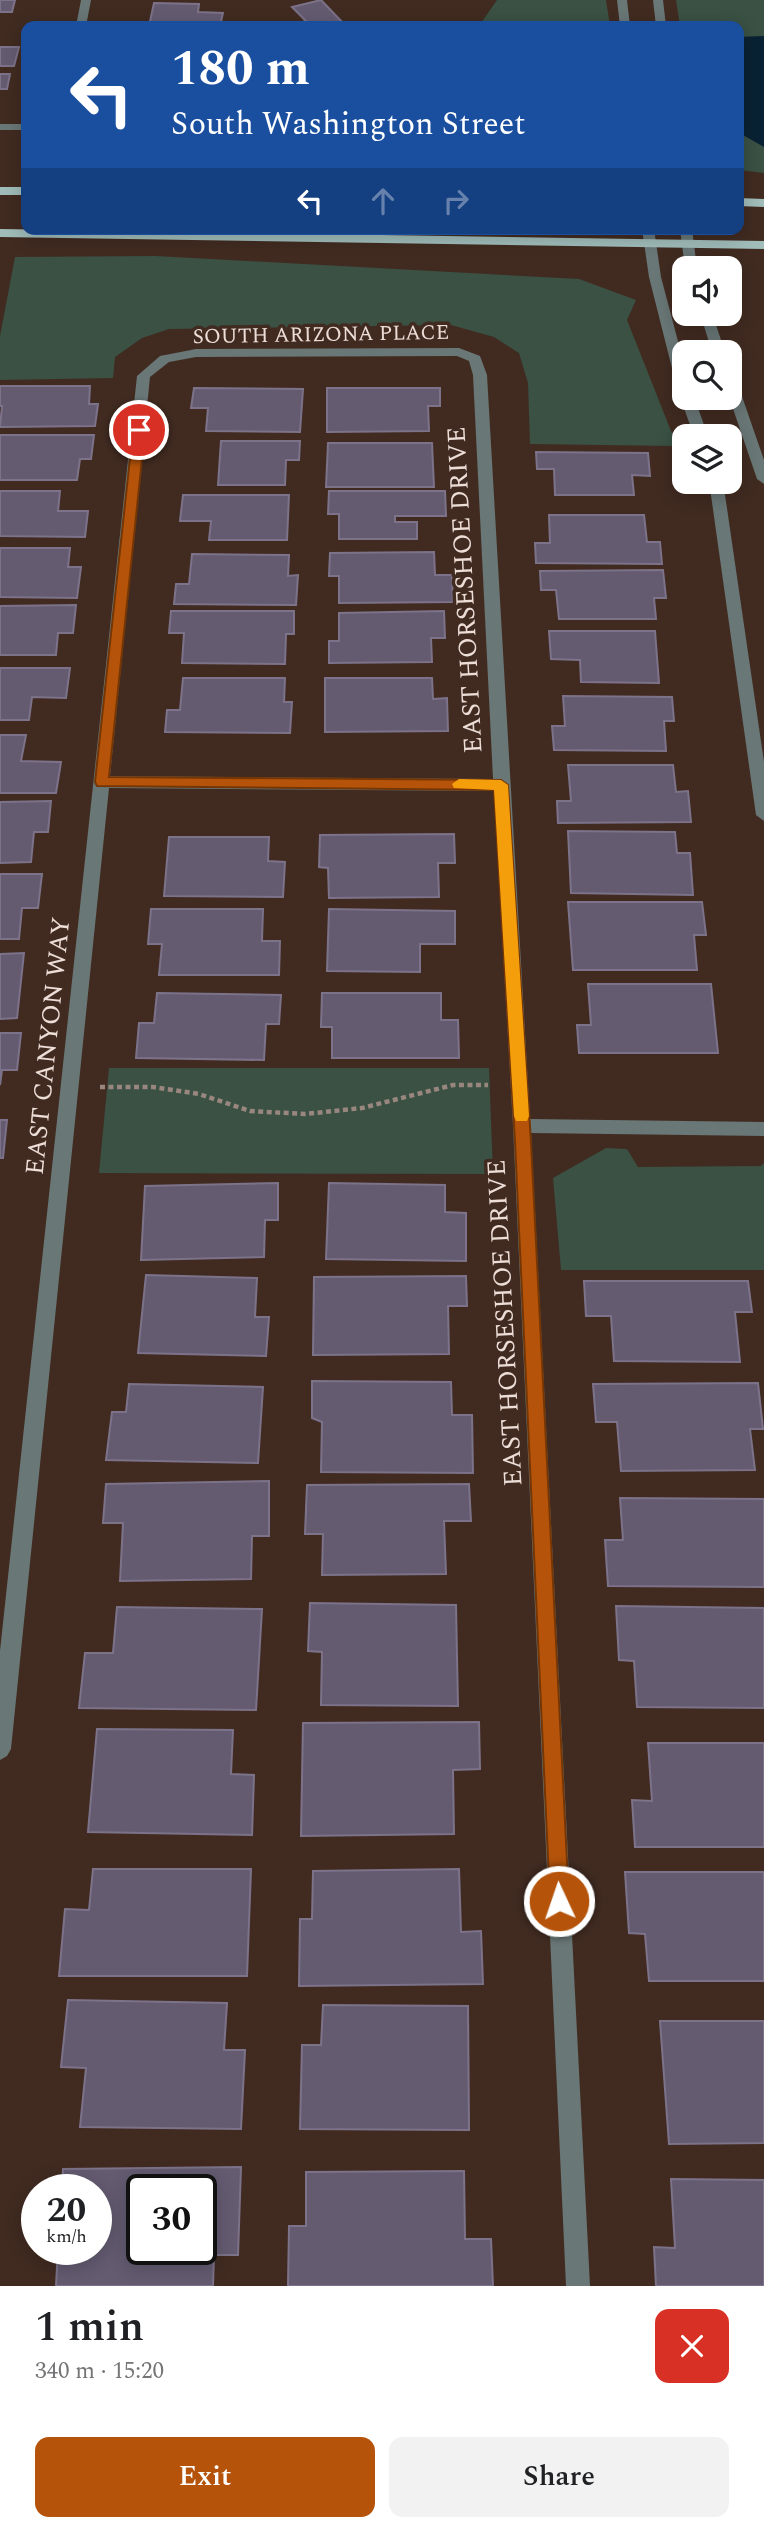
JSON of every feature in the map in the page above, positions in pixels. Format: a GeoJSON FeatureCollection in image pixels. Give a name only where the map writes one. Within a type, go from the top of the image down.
{"type":"FeatureCollection","features":[{"type":"Feature","properties":{"kind":"main road"},"geometry":{"type":"LineString","coordinates":[[0,191],[21,191]]}},
{"type":"Feature","properties":{"kind":"main road"},"geometry":{"type":"LineString","coordinates":[[744,202],[764,203]]}},
{"type":"Feature","properties":{"kind":"main road"},"geometry":{"type":"LineString","coordinates":[[0,233],[21,233]]}},
{"type":"Feature","properties":{"kind":"main road"},"geometry":{"type":"LineString","coordinates":[[130,235],[764,245]]}},
{"type":"Feature","properties":{"kind":"street"},"geometry":{"type":"LineString","coordinates":[[81,21],[86,0]]}},
{"type":"Feature","properties":{"kind":"street"},"geometry":{"type":"LineString","coordinates":[[622,0],[624,21]]}},
{"type":"Feature","properties":{"kind":"street"},"geometry":{"type":"LineString","coordinates":[[658,0],[660,21]]}},
{"type":"Feature","properties":{"kind":"street"},"geometry":{"type":"LineString","coordinates":[[0,127],[21,127]]}},
{"type":"Feature","properties":{"kind":"street"},"geometry":{"type":"LineString","coordinates":[[649,235],[655,277],[672,342]]}},
{"type":"Feature","properties":{"kind":"street"},"geometry":{"type":"LineString","coordinates":[[686,235],[689,256]]}},
{"type":"Feature","properties":{"kind":"street","name":"SOUTH ARIZONA PLACE"},"geometry":{"type":"LineString","coordinates":[[165,359],[196,353],[458,352],[475,359]]}},
{"type":"Feature","properties":{"kind":"street","name":"EAST CANYON WAY"},"geometry":{"type":"LineString","coordinates":[[0,1749],[144,376],[165,359]]}},
{"type":"Feature","properties":{"kind":"street","name":"EAST HORSESHOE DRIVE"},"geometry":{"type":"LineString","coordinates":[[475,359],[480,375],[501,785],[520,1080],[578,2286]]}},
{"type":"Feature","properties":{"kind":"street"},"geometry":{"type":"LineString","coordinates":[[740,410],[764,479]]}},
{"type":"Feature","properties":{"kind":"street"},"geometry":{"type":"LineString","coordinates":[[718,494],[764,815]]}},
{"type":"Feature","properties":{"kind":"street"},"geometry":{"type":"LineString","coordinates":[[102,782],[501,785]]}},
{"type":"Feature","properties":{"kind":"street"},"geometry":{"type":"LineString","coordinates":[[522,1126],[764,1129]]}},
{"type":"Feature","properties":{"kind":"path"},"geometry":{"type":"LineString","coordinates":[[70,1087],[153,1087],[199,1094],[250,1111],[306,1114],[362,1108],[453,1085],[490,1085],[520,1080]]}},
{"type":"Feature","properties":{"kind":"green space"},"geometry":{"type":"Polygon","coordinates":[[[497,0],[606,0],[609,21],[482,21],[497,0]]]}},
{"type":"Feature","properties":{"kind":"green space"},"geometry":{"type":"Polygon","coordinates":[[[676,0],[764,0],[764,173],[744,171],[744,21],[679,21],[676,0]]]}},
{"type":"Feature","properties":{"kind":"green space"},"geometry":{"type":"Polygon","coordinates":[[[155,256],[579,279],[636,300],[627,320],[672,433],[672,446],[530,444],[528,383],[519,353],[494,337],[451,325],[169,329],[142,338],[115,357],[113,378],[0,380],[0,336],[15,257],[155,256]]]}},
{"type":"Feature","properties":{"kind":"green space"},"geometry":{"type":"Polygon","coordinates":[[[109,1068],[489,1068],[493,1174],[99,1173],[109,1068]]]}},
{"type":"Feature","properties":{"kind":"green space"},"geometry":{"type":"Polygon","coordinates":[[[606,1148],[627,1149],[638,1167],[761,1166],[764,1163],[764,1270],[561,1270],[553,1178],[606,1148]]]}},
{"type":"Feature","properties":{"kind":"water"},"geometry":{"type":"Polygon","coordinates":[[[764,36],[764,147],[744,136],[744,37],[764,36]]]}},
{"type":"Feature","properties":{"kind":"building"},"geometry":{"type":"Polygon","coordinates":[[[0,0],[15,0],[12,12],[0,12],[0,0]]]}},
{"type":"Feature","properties":{"kind":"building"},"geometry":{"type":"Polygon","coordinates":[[[321,0],[341,21],[306,21],[292,7],[321,0]]]}},
{"type":"Feature","properties":{"kind":"building"},"geometry":{"type":"Polygon","coordinates":[[[154,3],[199,4],[198,12],[223,13],[221,21],[150,21],[154,3]]]}},
{"type":"Feature","properties":{"kind":"building"},"geometry":{"type":"Polygon","coordinates":[[[0,47],[19,47],[14,66],[0,66],[0,47]]]}},
{"type":"Feature","properties":{"kind":"building"},"geometry":{"type":"Polygon","coordinates":[[[0,74],[10,74],[7,89],[0,89],[0,74]]]}},
{"type":"Feature","properties":{"kind":"building"},"geometry":{"type":"Polygon","coordinates":[[[0,386],[90,386],[89,404],[98,404],[95,426],[0,427],[0,386]]]}},
{"type":"Feature","properties":{"kind":"building"},"geometry":{"type":"Polygon","coordinates":[[[194,388],[303,389],[300,432],[206,431],[208,408],[191,408],[194,388]]]}},
{"type":"Feature","properties":{"kind":"building"},"geometry":{"type":"Polygon","coordinates":[[[327,388],[440,388],[440,406],[428,406],[429,431],[327,432],[327,388]]]}},
{"type":"Feature","properties":{"kind":"building"},"geometry":{"type":"Polygon","coordinates":[[[0,435],[94,435],[91,459],[80,459],[77,480],[0,480],[0,435]]]}},
{"type":"Feature","properties":{"kind":"building"},"geometry":{"type":"Polygon","coordinates":[[[221,441],[300,441],[299,460],[286,460],[285,485],[218,485],[221,441]]]}},
{"type":"Feature","properties":{"kind":"building"},"geometry":{"type":"Polygon","coordinates":[[[328,443],[432,443],[434,487],[326,487],[328,443]]]}},
{"type":"Feature","properties":{"kind":"building"},"geometry":{"type":"Polygon","coordinates":[[[536,452],[648,453],[650,476],[632,475],[634,495],[555,495],[554,469],[537,469],[536,452]]]}},
{"type":"Feature","properties":{"kind":"building"},"geometry":{"type":"Polygon","coordinates":[[[0,491],[60,491],[58,511],[88,511],[85,537],[0,536],[0,491]]]}},
{"type":"Feature","properties":{"kind":"building"},"geometry":{"type":"Polygon","coordinates":[[[329,491],[445,491],[446,516],[395,516],[395,522],[417,522],[417,539],[339,539],[339,514],[328,514],[329,491]]]}},
{"type":"Feature","properties":{"kind":"building"},"geometry":{"type":"Polygon","coordinates":[[[183,495],[289,495],[287,540],[209,540],[211,521],[180,521],[183,495]]]}},
{"type":"Feature","properties":{"kind":"building"},"geometry":{"type":"Polygon","coordinates":[[[549,515],[644,515],[647,542],[660,542],[662,564],[536,563],[535,543],[550,543],[549,515]]]}},
{"type":"Feature","properties":{"kind":"building"},"geometry":{"type":"Polygon","coordinates":[[[0,548],[70,548],[68,567],[81,567],[77,598],[0,597],[0,548]]]}},
{"type":"Feature","properties":{"kind":"building"},"geometry":{"type":"Polygon","coordinates":[[[434,552],[435,575],[452,575],[453,602],[339,603],[339,576],[329,576],[330,553],[434,552]]]}},
{"type":"Feature","properties":{"kind":"building"},"geometry":{"type":"Polygon","coordinates":[[[192,554],[289,555],[288,576],[298,575],[296,605],[174,604],[176,584],[189,584],[192,554]]]}},
{"type":"Feature","properties":{"kind":"building"},"geometry":{"type":"Polygon","coordinates":[[[663,570],[666,598],[654,598],[656,619],[559,619],[556,590],[541,590],[540,571],[663,570]]]}},
{"type":"Feature","properties":{"kind":"building"},"geometry":{"type":"Polygon","coordinates":[[[76,605],[73,633],[58,633],[56,655],[0,655],[0,606],[76,605]]]}},
{"type":"Feature","properties":{"kind":"building"},"geometry":{"type":"Polygon","coordinates":[[[171,611],[294,611],[294,634],[286,634],[285,664],[182,663],[184,633],[169,633],[171,611]]]}},
{"type":"Feature","properties":{"kind":"building"},"geometry":{"type":"Polygon","coordinates":[[[444,611],[445,638],[431,638],[432,662],[329,663],[329,641],[339,641],[339,613],[444,611]]]}},
{"type":"Feature","properties":{"kind":"building"},"geometry":{"type":"Polygon","coordinates":[[[549,631],[655,631],[659,683],[581,682],[580,660],[551,659],[549,631]]]}},
{"type":"Feature","properties":{"kind":"building"},"geometry":{"type":"Polygon","coordinates":[[[0,668],[70,668],[66,698],[32,697],[29,720],[0,720],[0,668]]]}},
{"type":"Feature","properties":{"kind":"building"},"geometry":{"type":"Polygon","coordinates":[[[183,678],[285,678],[284,702],[292,702],[290,733],[165,732],[167,710],[180,710],[183,678]]]}},
{"type":"Feature","properties":{"kind":"building"},"geometry":{"type":"Polygon","coordinates":[[[325,678],[432,678],[433,699],[447,698],[448,731],[325,732],[325,678]]]}},
{"type":"Feature","properties":{"kind":"building"},"geometry":{"type":"Polygon","coordinates":[[[563,696],[672,697],[674,721],[664,721],[666,751],[554,750],[552,726],[565,726],[563,696]]]}},
{"type":"Feature","properties":{"kind":"building"},"geometry":{"type":"Polygon","coordinates":[[[0,735],[26,735],[21,761],[61,762],[56,793],[0,793],[0,735]]]}},
{"type":"Feature","properties":{"kind":"building"},"geometry":{"type":"Polygon","coordinates":[[[568,765],[673,765],[676,792],[688,791],[691,822],[558,823],[557,801],[571,801],[568,765]]]}},
{"type":"Feature","properties":{"kind":"building"},"geometry":{"type":"Polygon","coordinates":[[[51,801],[48,832],[34,832],[31,862],[0,863],[0,802],[51,801]]]}},
{"type":"Feature","properties":{"kind":"building"},"geometry":{"type":"Polygon","coordinates":[[[568,831],[675,832],[677,853],[690,853],[693,895],[571,893],[568,831]]]}},
{"type":"Feature","properties":{"kind":"building"},"geometry":{"type":"Polygon","coordinates":[[[454,834],[455,863],[438,863],[439,897],[329,898],[328,868],[319,867],[320,835],[454,834]]]}},
{"type":"Feature","properties":{"kind":"building"},"geometry":{"type":"Polygon","coordinates":[[[169,837],[269,837],[268,861],[285,862],[283,897],[164,896],[169,837]]]}},
{"type":"Feature","properties":{"kind":"building"},"geometry":{"type":"Polygon","coordinates":[[[0,874],[42,874],[38,908],[22,908],[19,939],[0,939],[0,874]]]}},
{"type":"Feature","properties":{"kind":"building"},"geometry":{"type":"Polygon","coordinates":[[[568,902],[702,902],[706,935],[694,935],[697,970],[573,970],[568,902]]]}},
{"type":"Feature","properties":{"kind":"building"},"geometry":{"type":"Polygon","coordinates":[[[151,909],[263,909],[262,941],[280,941],[279,975],[159,975],[162,944],[148,944],[151,909]]]}},
{"type":"Feature","properties":{"kind":"building"},"geometry":{"type":"Polygon","coordinates":[[[329,909],[455,911],[455,944],[420,944],[420,972],[327,971],[329,909]]]}},
{"type":"Feature","properties":{"kind":"building"},"geometry":{"type":"Polygon","coordinates":[[[24,953],[17,1018],[0,1019],[0,954],[24,953]]]}},
{"type":"Feature","properties":{"kind":"building"},"geometry":{"type":"Polygon","coordinates":[[[588,984],[711,984],[718,1053],[579,1053],[577,1025],[591,1025],[588,984]]]}},
{"type":"Feature","properties":{"kind":"building"},"geometry":{"type":"Polygon","coordinates":[[[157,993],[281,995],[279,1024],[266,1024],[264,1060],[136,1058],[139,1023],[154,1023],[157,993]]]}},
{"type":"Feature","properties":{"kind":"building"},"geometry":{"type":"Polygon","coordinates":[[[322,993],[441,993],[441,1020],[458,1020],[459,1058],[332,1058],[332,1027],[321,1027],[322,993]]]}},
{"type":"Feature","properties":{"kind":"building"},"geometry":{"type":"Polygon","coordinates":[[[0,1033],[21,1033],[17,1070],[2,1070],[0,1085],[0,1033]]]}},
{"type":"Feature","properties":{"kind":"building"},"geometry":{"type":"Polygon","coordinates":[[[0,1120],[7,1120],[3,1158],[0,1158],[0,1120]]]}},
{"type":"Feature","properties":{"kind":"building"},"geometry":{"type":"Polygon","coordinates":[[[278,1183],[278,1220],[265,1220],[264,1257],[141,1260],[145,1186],[278,1183]]]}},
{"type":"Feature","properties":{"kind":"building"},"geometry":{"type":"Polygon","coordinates":[[[329,1183],[445,1185],[445,1212],[466,1213],[466,1261],[326,1259],[329,1183]]]}},
{"type":"Feature","properties":{"kind":"building"},"geometry":{"type":"Polygon","coordinates":[[[146,1275],[257,1278],[255,1317],[269,1317],[266,1356],[138,1353],[146,1275]]]}},
{"type":"Feature","properties":{"kind":"building"},"geometry":{"type":"Polygon","coordinates":[[[466,1276],[467,1306],[448,1306],[449,1354],[313,1355],[314,1277],[466,1276]]]}},
{"type":"Feature","properties":{"kind":"building"},"geometry":{"type":"Polygon","coordinates":[[[584,1281],[748,1281],[752,1312],[735,1312],[740,1362],[614,1361],[611,1316],[586,1316],[584,1281]]]}},
{"type":"Feature","properties":{"kind":"building"},"geometry":{"type":"Polygon","coordinates":[[[312,1381],[451,1382],[452,1415],[472,1415],[473,1473],[321,1472],[322,1422],[312,1418],[312,1381]]]}},
{"type":"Feature","properties":{"kind":"building"},"geometry":{"type":"Polygon","coordinates":[[[758,1383],[763,1429],[750,1429],[755,1470],[621,1471],[617,1422],[596,1422],[593,1384],[758,1383]]]}},
{"type":"Feature","properties":{"kind":"building"},"geometry":{"type":"Polygon","coordinates":[[[129,1384],[263,1387],[258,1463],[106,1460],[112,1412],[126,1412],[129,1384]]]}},
{"type":"Feature","properties":{"kind":"building"},"geometry":{"type":"Polygon","coordinates":[[[269,1481],[269,1536],[252,1536],[251,1579],[120,1581],[123,1523],[103,1523],[106,1484],[269,1481]]]}},
{"type":"Feature","properties":{"kind":"building"},"geometry":{"type":"Polygon","coordinates":[[[469,1484],[471,1521],[444,1521],[446,1574],[322,1575],[323,1534],[305,1534],[307,1485],[469,1484]]]}},
{"type":"Feature","properties":{"kind":"building"},"geometry":{"type":"Polygon","coordinates":[[[620,1498],[764,1499],[764,1587],[608,1586],[605,1540],[623,1540],[620,1498]]]}},
{"type":"Feature","properties":{"kind":"building"},"geometry":{"type":"Polygon","coordinates":[[[310,1603],[456,1605],[458,1706],[321,1705],[322,1652],[308,1651],[310,1603]]]}},
{"type":"Feature","properties":{"kind":"building"},"geometry":{"type":"Polygon","coordinates":[[[616,1606],[764,1608],[764,1708],[637,1707],[634,1661],[619,1660],[616,1606]]]}},
{"type":"Feature","properties":{"kind":"building"},"geometry":{"type":"Polygon","coordinates":[[[117,1607],[262,1609],[256,1710],[79,1708],[85,1653],[113,1653],[117,1607]]]}},
{"type":"Feature","properties":{"kind":"building"},"geometry":{"type":"Polygon","coordinates":[[[479,1722],[480,1769],[453,1770],[454,1834],[301,1836],[303,1723],[479,1722]]]}},
{"type":"Feature","properties":{"kind":"building"},"geometry":{"type":"Polygon","coordinates":[[[97,1729],[233,1730],[231,1774],[254,1775],[252,1835],[88,1832],[97,1729]]]}},
{"type":"Feature","properties":{"kind":"building"},"geometry":{"type":"Polygon","coordinates":[[[648,1743],[764,1743],[764,1847],[635,1847],[632,1800],[652,1801],[648,1743]]]}},
{"type":"Feature","properties":{"kind":"building"},"geometry":{"type":"Polygon","coordinates":[[[93,1869],[251,1869],[247,1976],[59,1976],[65,1909],[89,1910],[93,1869]]]}},
{"type":"Feature","properties":{"kind":"building"},"geometry":{"type":"Polygon","coordinates":[[[459,1869],[461,1932],[481,1931],[483,1984],[299,1986],[300,1919],[312,1919],[313,1871],[459,1869]]]}},
{"type":"Feature","properties":{"kind":"building"},"geometry":{"type":"Polygon","coordinates":[[[625,1872],[764,1872],[764,1981],[649,1981],[645,1934],[629,1933],[625,1872]]]}},
{"type":"Feature","properties":{"kind":"building"},"geometry":{"type":"Polygon","coordinates":[[[68,2000],[227,2003],[224,2050],[245,2050],[241,2129],[80,2127],[86,2068],[61,2067],[68,2000]]]}},
{"type":"Feature","properties":{"kind":"building"},"geometry":{"type":"Polygon","coordinates":[[[323,2005],[468,2006],[469,2130],[300,2129],[302,2045],[321,2045],[323,2005]]]}},
{"type":"Feature","properties":{"kind":"building"},"geometry":{"type":"Polygon","coordinates":[[[660,2021],[764,2021],[764,2143],[669,2144],[660,2021]]]}},
{"type":"Feature","properties":{"kind":"building"},"geometry":{"type":"Polygon","coordinates":[[[241,2167],[238,2255],[217,2255],[217,2174],[126,2174],[126,2265],[214,2265],[213,2286],[56,2286],[57,2265],[112,2265],[112,2174],[63,2174],[63,2169],[241,2167]]]}},
{"type":"Feature","properties":{"kind":"building"},"geometry":{"type":"Polygon","coordinates":[[[464,2171],[465,2239],[491,2239],[493,2286],[288,2286],[289,2226],[306,2226],[306,2172],[464,2171]]]}},
{"type":"Feature","properties":{"kind":"building"},"geometry":{"type":"Polygon","coordinates":[[[671,2179],[764,2180],[764,2286],[656,2286],[654,2247],[675,2248],[671,2179]]]}},
{"type":"Feature","properties":{"kind":"slow traffic"},"geometry":{"type":"LineString","coordinates":[[459,784],[501,785],[522,1116]]}},
{"type":"Feature","properties":{"kind":"route"},"geometry":{"type":"LineString","coordinates":[[139,430],[102,782],[501,785],[523,1142],[559,1901]]}}]}
